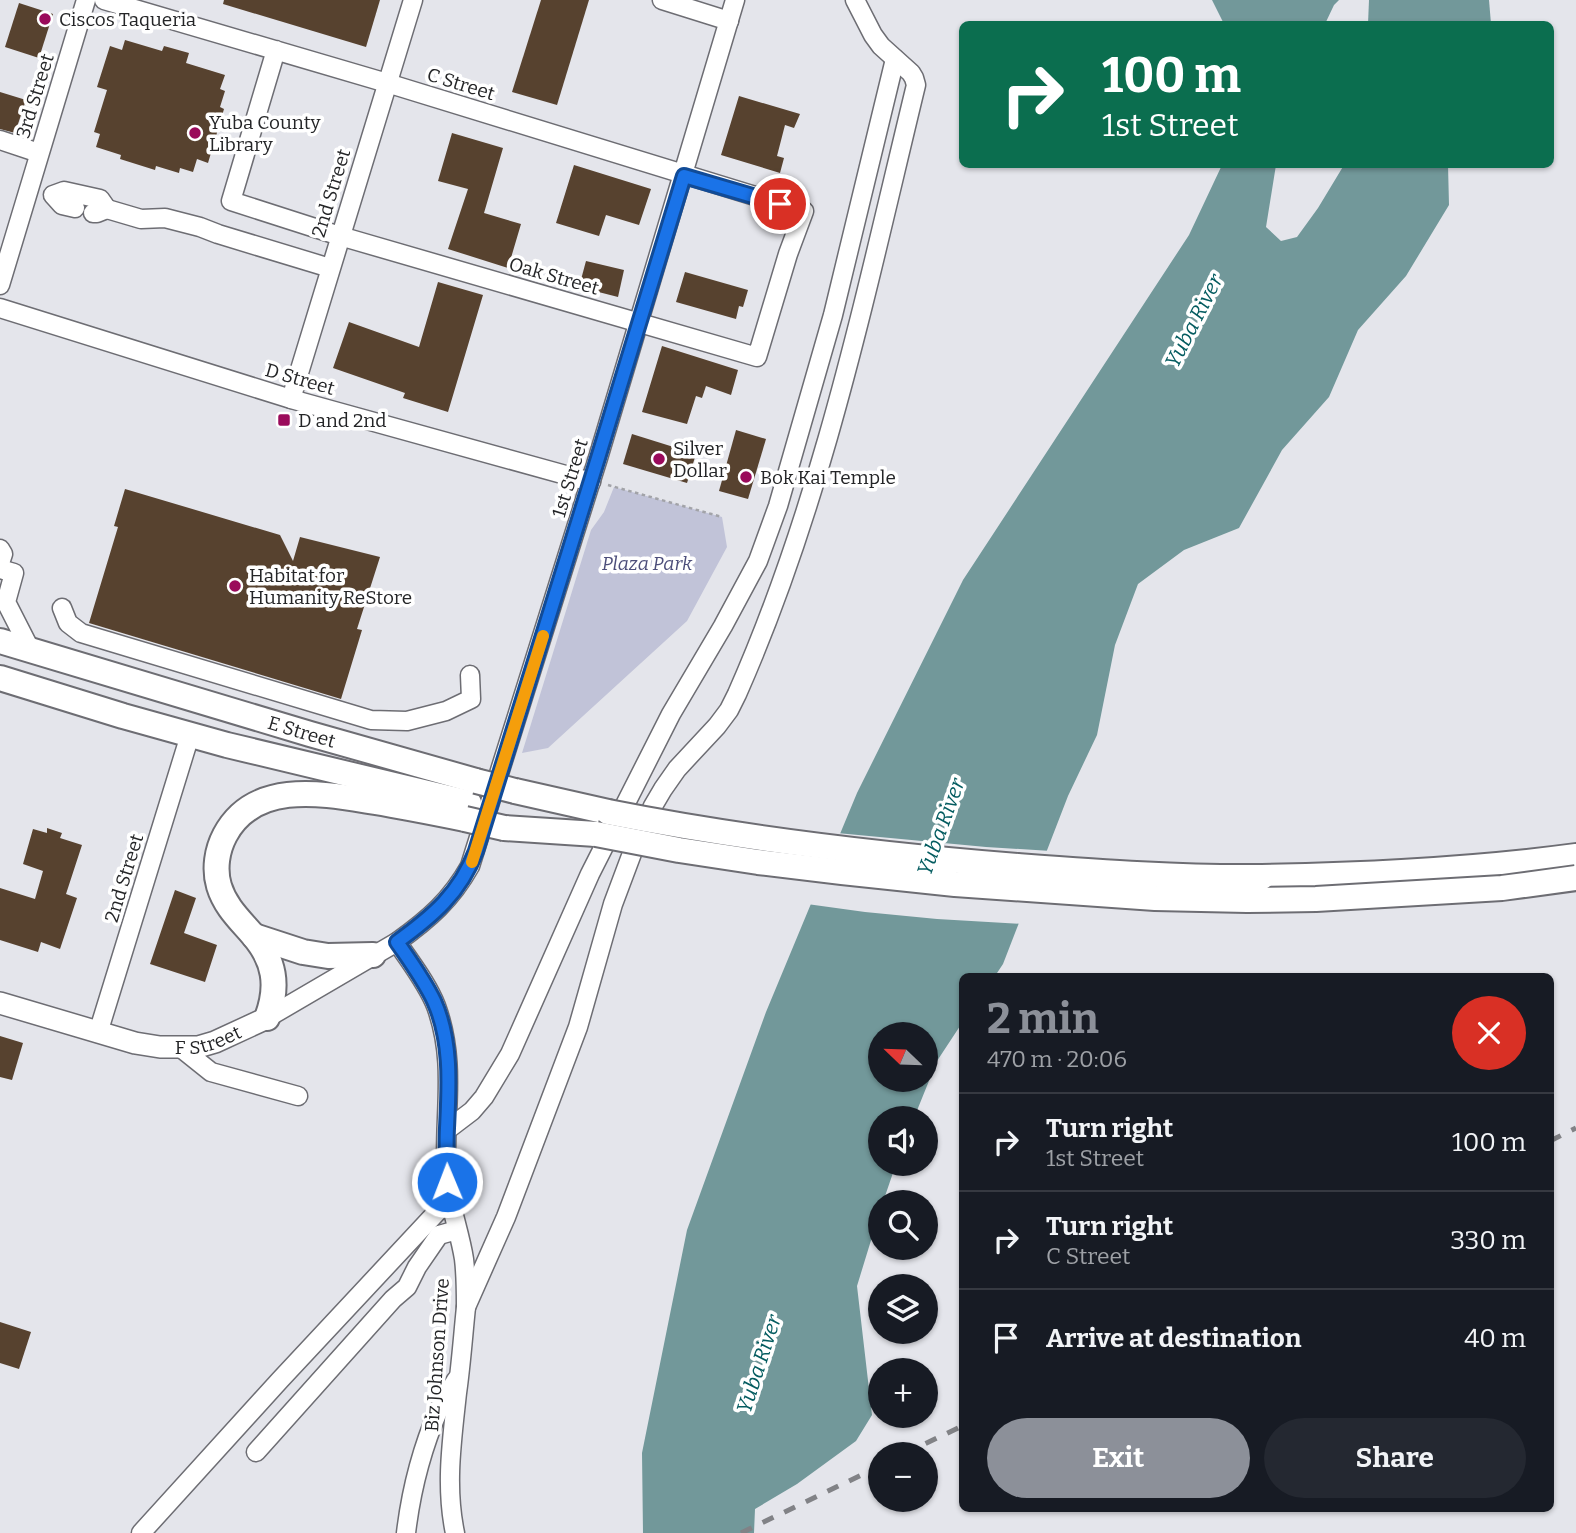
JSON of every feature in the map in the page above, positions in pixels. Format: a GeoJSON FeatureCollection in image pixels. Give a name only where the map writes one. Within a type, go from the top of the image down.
{"type":"FeatureCollection","features":[{"type":"Feature","properties":{"kind":"highway","name":"E Street"},"geometry":{"type":"LineString","coordinates":[[0,641],[310,734],[470,801]]}},
{"type":"Feature","properties":{"kind":"highway","name":"E Street"},"geometry":{"type":"LineString","coordinates":[[0,678],[190,735],[509,810],[602,823]]}},
{"type":"Feature","properties":{"kind":"highway"},"geometry":{"type":"LineString","coordinates":[[267,1018],[273,1003],[273,969],[254,936],[233,912],[218,885],[216,864],[220,848],[228,831],[240,816],[255,805],[275,797],[310,793],[401,807],[470,801]]}},
{"type":"Feature","properties":{"kind":"highway"},"geometry":{"type":"LineString","coordinates":[[602,823],[1006,865],[1204,878],[1414,872],[1576,856]]}},
{"type":"Feature","properties":{"kind":"highway"},"geometry":{"type":"LineString","coordinates":[[602,823],[679,850],[758,862],[967,885],[1155,898],[1316,899],[1502,888],[1576,878]]}},
{"type":"Feature","properties":{"kind":"highway"},"geometry":{"type":"LineString","coordinates":[[254,936],[303,952],[336,956],[373,955]]}},
{"type":"Feature","properties":{"kind":"main road","name":"F Street"},"geometry":{"type":"LineString","coordinates":[[0,1003],[135,1043],[160,1047],[181,1048],[215,1042],[267,1018]]}},
{"type":"Feature","properties":{"kind":"street","name":"3rd Street"},"geometry":{"type":"LineString","coordinates":[[0,285],[86,0]]}},
{"type":"Feature","properties":{"kind":"street","name":"C Street"},"geometry":{"type":"LineString","coordinates":[[104,0],[387,83],[804,211],[757,356]]}},
{"type":"Feature","properties":{"kind":"street","name":"2nd Street"},"geometry":{"type":"LineString","coordinates":[[291,399],[412,0]]}},
{"type":"Feature","properties":{"kind":"street"},"geometry":{"type":"LineString","coordinates":[[662,0],[729,21]]}},
{"type":"Feature","properties":{"kind":"street","name":"1st Street"},"geometry":{"type":"LineString","coordinates":[[397,942],[435,914],[450,897],[470,866],[684,176],[735,0]]}},
{"type":"Feature","properties":{"kind":"street"},"geometry":{"type":"LineString","coordinates":[[466,1307],[516,1194],[578,1027],[613,904],[634,848],[663,789],[729,710],[761,636],[801,529],[845,375],[916,85],[911,73],[881,46],[873,35],[855,0]]}},
{"type":"Feature","properties":{"kind":"street","name":"Oak Street"},"geometry":{"type":"LineString","coordinates":[[276,50],[231,201],[340,236],[757,356]]}},
{"type":"Feature","properties":{"kind":"street"},"geometry":{"type":"LineString","coordinates":[[447,1130],[472,1111],[484,1097],[510,1054],[596,862],[665,725],[758,561],[778,506],[833,315],[895,59]]}},
{"type":"Feature","properties":{"kind":"street"},"geometry":{"type":"LineString","coordinates":[[0,140],[39,153]]}},
{"type":"Feature","properties":{"kind":"street"},"geometry":{"type":"LineString","coordinates":[[29,189],[53,195],[62,205],[75,208]]}},
{"type":"Feature","properties":{"kind":"street"},"geometry":{"type":"LineString","coordinates":[[53,195],[64,191],[100,199],[100,211],[141,219],[165,218],[330,268]]}},
{"type":"Feature","properties":{"kind":"street","name":"D Street"},"geometry":{"type":"LineString","coordinates":[[0,308],[291,399],[590,482]]}},
{"type":"Feature","properties":{"kind":"street"},"geometry":{"type":"LineString","coordinates":[[0,550],[3,554],[0,563]]}},
{"type":"Feature","properties":{"kind":"street"},"geometry":{"type":"LineString","coordinates":[[0,569],[14,573],[6,602],[31,651]]}},
{"type":"Feature","properties":{"kind":"street"},"geometry":{"type":"LineString","coordinates":[[62,608],[68,623],[81,633],[371,720],[407,721],[446,711],[471,699],[470,675]]}},
{"type":"Feature","properties":{"kind":"street","name":"2nd Street"},"geometry":{"type":"LineString","coordinates":[[99,1033],[190,735]]}},
{"type":"Feature","properties":{"kind":"street","name":"Biz Johnson Drive"},"geometry":{"type":"LineString","coordinates":[[397,942],[435,1003],[443,1027],[449,1073],[447,1182],[467,1285],[449,1484],[454,1533]]}},
{"type":"Feature","properties":{"kind":"street","name":"F Street"},"geometry":{"type":"LineString","coordinates":[[267,1018],[397,942]]}},
{"type":"Feature","properties":{"kind":"street"},"geometry":{"type":"LineString","coordinates":[[181,1048],[211,1072],[298,1096]]}},
{"type":"Feature","properties":{"kind":"street"},"geometry":{"type":"LineString","coordinates":[[141,1533],[450,1198]]}},
{"type":"Feature","properties":{"kind":"street"},"geometry":{"type":"LineString","coordinates":[[256,1452],[407,1287],[439,1235],[457,1230]]}},
{"type":"Feature","properties":{"kind":"street"},"geometry":{"type":"LineString","coordinates":[[406,1533],[412,1494],[427,1443],[440,1407],[460,1374]]}},
{"type":"Feature","properties":{"kind":"path"},"geometry":{"type":"LineString","coordinates":[[590,482],[614,486],[722,517]]}},
{"type":"Feature","properties":{"kind":"green space","name":"Plaza Park"},"geometry":{"type":"Polygon","coordinates":[[[614,487],[722,517],[727,547],[687,621],[548,748],[522,753],[591,530],[604,512],[614,487]]]}},
{"type":"Feature","properties":{"kind":"water"},"geometry":{"type":"Polygon","coordinates":[[[1212,0],[1339,0],[1326,21],[1222,21],[1212,0]]]}},
{"type":"Feature","properties":{"kind":"water"},"geometry":{"type":"Polygon","coordinates":[[[1369,0],[1489,0],[1491,21],[1368,21],[1369,0]]]}},
{"type":"Feature","properties":{"kind":"water","name":"Yuba River"},"geometry":{"type":"Polygon","coordinates":[[[1221,168],[1276,168],[1266,227],[1281,241],[1297,237],[1342,168],[1448,168],[1449,205],[1406,276],[1358,330],[1329,397],[1282,450],[1239,528],[1184,550],[1138,584],[1115,645],[1097,735],[1068,796],[1003,964],[997,973],[959,973],[959,1028],[938,1059],[938,1022],[868,1022],[868,1092],[924,1092],[919,1106],[868,1106],[868,1176],[892,1176],[887,1190],[868,1190],[868,1250],[857,1286],[868,1381],[868,1422],[856,1441],[797,1484],[755,1509],[754,1533],[643,1533],[642,1453],[687,1230],[766,1012],[857,793],[963,580],[1189,235],[1221,168]]]}},
{"type":"Feature","properties":{"kind":"pier"},"geometry":{"type":"Polygon","coordinates":[[[837,833],[1051,851],[1023,924],[937,919],[807,904],[837,833]]]}},
{"type":"Feature","properties":{"kind":"building"},"geometry":{"type":"Polygon","coordinates":[[[224,0],[380,0],[366,47],[223,4],[224,0]]]}},
{"type":"Feature","properties":{"kind":"building"},"geometry":{"type":"Polygon","coordinates":[[[541,0],[589,0],[557,105],[512,92],[541,0]]]}},
{"type":"Feature","properties":{"kind":"building"},"geometry":{"type":"Polygon","coordinates":[[[19,3],[53,14],[39,58],[5,47],[19,3]]]}},
{"type":"Feature","properties":{"kind":"building"},"geometry":{"type":"Polygon","coordinates":[[[125,40],[162,51],[164,46],[189,53],[186,63],[225,75],[220,89],[225,91],[220,107],[224,109],[208,163],[197,159],[193,172],[180,168],[179,173],[156,166],[155,170],[120,159],[121,155],[96,147],[100,134],[94,132],[107,90],[97,87],[110,46],[122,50],[125,40]]]}},
{"type":"Feature","properties":{"kind":"building"},"geometry":{"type":"Polygon","coordinates":[[[0,92],[26,100],[15,133],[0,129],[0,92]]]}},
{"type":"Feature","properties":{"kind":"building"},"geometry":{"type":"Polygon","coordinates":[[[739,96],[800,114],[794,128],[785,125],[777,156],[784,158],[780,173],[721,155],[739,96]]]}},
{"type":"Feature","properties":{"kind":"building"},"geometry":{"type":"Polygon","coordinates":[[[452,133],[503,148],[484,213],[521,224],[508,268],[448,249],[468,189],[438,181],[452,133]]]}},
{"type":"Feature","properties":{"kind":"building"},"geometry":{"type":"Polygon","coordinates":[[[574,165],[651,189],[639,225],[606,215],[599,236],[556,223],[574,165]]]}},
{"type":"Feature","properties":{"kind":"building"},"geometry":{"type":"Polygon","coordinates":[[[586,261],[624,270],[618,297],[579,287],[586,261]]]}},
{"type":"Feature","properties":{"kind":"building"},"geometry":{"type":"Polygon","coordinates":[[[685,272],[748,290],[743,307],[739,306],[736,319],[676,302],[685,272]]]}},
{"type":"Feature","properties":{"kind":"building"},"geometry":{"type":"Polygon","coordinates":[[[438,282],[483,295],[448,412],[403,398],[405,393],[333,368],[349,322],[419,347],[438,282]]]}},
{"type":"Feature","properties":{"kind":"building"},"geometry":{"type":"Polygon","coordinates":[[[662,346],[738,370],[731,395],[706,386],[702,398],[696,396],[687,424],[642,412],[662,346]]]}},
{"type":"Feature","properties":{"kind":"building"},"geometry":{"type":"Polygon","coordinates":[[[736,430],[766,439],[748,499],[719,491],[736,430]]]}},
{"type":"Feature","properties":{"kind":"building","name":"Silver Dollar"},"geometry":{"type":"Polygon","coordinates":[[[632,434],[696,454],[687,483],[623,464],[632,434]]]}},
{"type":"Feature","properties":{"kind":"building","name":"Habitat for Humanity ReStore"},"geometry":{"type":"Polygon","coordinates":[[[125,489],[280,535],[293,561],[300,537],[380,557],[357,629],[362,630],[341,699],[89,623],[118,527],[114,526],[125,489]]]}},
{"type":"Feature","properties":{"kind":"building"},"geometry":{"type":"Polygon","coordinates":[[[47,828],[62,833],[60,838],[82,845],[66,894],[77,898],[60,949],[41,942],[38,952],[0,940],[0,888],[35,899],[43,871],[23,864],[33,829],[47,833],[47,828]]]}},
{"type":"Feature","properties":{"kind":"building"},"geometry":{"type":"Polygon","coordinates":[[[175,890],[196,898],[184,933],[217,945],[205,982],[150,964],[175,890]]]}},
{"type":"Feature","properties":{"kind":"building"},"geometry":{"type":"Polygon","coordinates":[[[0,1036],[23,1043],[12,1080],[0,1077],[0,1036]]]}},
{"type":"Feature","properties":{"kind":"building"},"geometry":{"type":"Polygon","coordinates":[[[0,1322],[31,1332],[19,1369],[0,1363],[0,1322]]]}},
{"type":"Feature","properties":{"kind":"railway"},"geometry":{"type":"LineString","coordinates":[[1554,1139],[1576,1128]]}},
{"type":"Feature","properties":{"kind":"railway"},"geometry":{"type":"LineString","coordinates":[[929,1442],[959,1427]]}},
{"type":"Feature","properties":{"kind":"railway"},"geometry":{"type":"LineString","coordinates":[[741,1533],[868,1472]]}},
{"type":"Feature","properties":{"kind":"slow traffic"},"geometry":{"type":"LineString","coordinates":[[472,862],[543,636]]}},
{"type":"Feature","properties":{"kind":"place","name":"Ciscos Taqueria"},"geometry":{"type":"Point","coordinates":[45,19]}},
{"type":"Feature","properties":{"kind":"place","name":"Yuba County Library"},"geometry":{"type":"Point","coordinates":[195,133]}},
{"type":"Feature","properties":{"kind":"place","name":"D and 2nd"},"geometry":{"type":"Point","coordinates":[284,420]}},
{"type":"Feature","properties":{"kind":"place","name":"Silver Dollar"},"geometry":{"type":"Point","coordinates":[659,459]}},
{"type":"Feature","properties":{"kind":"place","name":"Bok Kai Temple"},"geometry":{"type":"Point","coordinates":[746,477]}},
{"type":"Feature","properties":{"kind":"place","name":"Habitat for Humanity ReStore"},"geometry":{"type":"Point","coordinates":[235,586]}},
{"type":"Feature","properties":{"kind":"route"},"geometry":{"type":"LineString","coordinates":[[447,1182],[449,1073],[443,1027],[428,990],[397,942],[435,914],[450,897],[462,881],[476,851],[684,176],[780,204]]}}]}
